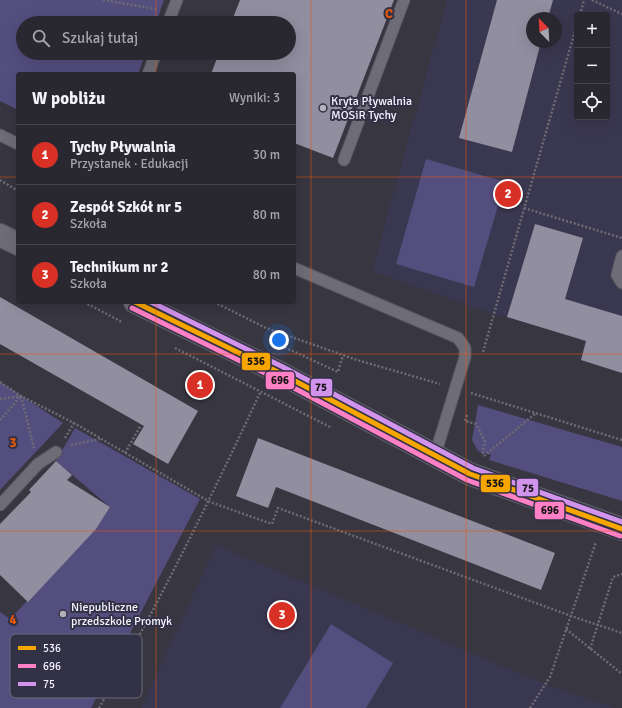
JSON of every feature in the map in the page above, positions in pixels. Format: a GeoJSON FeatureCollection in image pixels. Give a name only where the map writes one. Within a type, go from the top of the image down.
{"type":"FeatureCollection","features":[{"type":"Feature","properties":{"kind":"street"},"geometry":{"type":"LineString","coordinates":[[0,235],[16,243]]}},
{"type":"Feature","properties":{"kind":"street"},"geometry":{"type":"LineString","coordinates":[[139,304],[280,373],[470,474],[622,529]]}},
{"type":"Feature","properties":{"kind":"lane"},"geometry":{"type":"LineString","coordinates":[[171,16],[177,0]]}},
{"type":"Feature","properties":{"kind":"lane"},"geometry":{"type":"LineString","coordinates":[[344,160],[404,0]]}},
{"type":"Feature","properties":{"kind":"lane"},"geometry":{"type":"LineString","coordinates":[[149,72],[153,60]]}},
{"type":"Feature","properties":{"kind":"lane"},"geometry":{"type":"LineString","coordinates":[[0,135],[16,143]]}},
{"type":"Feature","properties":{"kind":"lane"},"geometry":{"type":"LineString","coordinates":[[622,256],[617,275],[622,284]]}},
{"type":"Feature","properties":{"kind":"lane"},"geometry":{"type":"LineString","coordinates":[[296,269],[403,316],[458,338],[466,348],[456,389],[435,455]]}},
{"type":"Feature","properties":{"kind":"lane"},"geometry":{"type":"LineString","coordinates":[[0,506],[38,464],[56,452]]}},
{"type":"Feature","properties":{"kind":"path"},"geometry":{"type":"LineString","coordinates":[[103,0],[172,12]]}},
{"type":"Feature","properties":{"kind":"path"},"geometry":{"type":"LineString","coordinates":[[581,12],[584,0]]}},
{"type":"Feature","properties":{"kind":"path"},"geometry":{"type":"LineString","coordinates":[[592,0],[622,14]]}},
{"type":"Feature","properties":{"kind":"path"},"geometry":{"type":"LineString","coordinates":[[482,356],[574,34]]}},
{"type":"Feature","properties":{"kind":"path"},"geometry":{"type":"LineString","coordinates":[[0,180],[16,190]]}},
{"type":"Feature","properties":{"kind":"path"},"geometry":{"type":"LineString","coordinates":[[524,208],[622,238]]}},
{"type":"Feature","properties":{"kind":"path"},"geometry":{"type":"LineString","coordinates":[[218,304],[275,331],[343,355],[622,440]]}},
{"type":"Feature","properties":{"kind":"path"},"geometry":{"type":"LineString","coordinates":[[275,331],[272,342],[338,372],[343,355]]}},
{"type":"Feature","properties":{"kind":"path"},"geometry":{"type":"LineString","coordinates":[[0,382],[20,396],[100,439],[210,502],[272,524],[278,508],[571,616],[622,632]]}},
{"type":"Feature","properties":{"kind":"path"},"geometry":{"type":"LineString","coordinates":[[470,400],[473,386]]}},
{"type":"Feature","properties":{"kind":"path"},"geometry":{"type":"LineString","coordinates":[[142,634],[210,502],[260,393]]}},
{"type":"Feature","properties":{"kind":"path"},"geometry":{"type":"LineString","coordinates":[[0,399],[20,396]]}},
{"type":"Feature","properties":{"kind":"path"},"geometry":{"type":"LineString","coordinates":[[0,420],[20,396]]}},
{"type":"Feature","properties":{"kind":"path"},"geometry":{"type":"LineString","coordinates":[[20,396],[38,464]]}},
{"type":"Feature","properties":{"kind":"path"},"geometry":{"type":"LineString","coordinates":[[467,414],[466,421],[476,424],[485,441],[482,458],[536,413]]}},
{"type":"Feature","properties":{"kind":"path"},"geometry":{"type":"LineString","coordinates":[[125,453],[141,425]]}},
{"type":"Feature","properties":{"kind":"path"},"geometry":{"type":"LineString","coordinates":[[56,452],[72,444],[100,439]]}},
{"type":"Feature","properties":{"kind":"path"},"geometry":{"type":"LineString","coordinates":[[530,708],[550,677],[597,541]]}},
{"type":"Feature","properties":{"kind":"path"},"geometry":{"type":"LineString","coordinates":[[590,649],[613,577],[622,574]]}},
{"type":"Feature","properties":{"kind":"path"},"geometry":{"type":"LineString","coordinates":[[566,630],[622,674]]}},
{"type":"Feature","properties":{"kind":"path"},"geometry":{"type":"LineString","coordinates":[[99,708],[105,698]]}},
{"type":"Feature","properties":{"kind":"shaded area"},"geometry":{"type":"Polygon","coordinates":[[[0,0],[164,0],[158,16],[16,16],[16,60],[143,60],[139,72],[16,72],[16,109],[0,101],[0,0]]]}},
{"type":"Feature","properties":{"kind":"shaded area"},"geometry":{"type":"Polygon","coordinates":[[[447,0],[622,0],[622,373],[581,360],[586,340],[487,312],[372,271],[447,0]]]}},
{"type":"Feature","properties":{"kind":"shaded area"},"geometry":{"type":"Polygon","coordinates":[[[426,159],[505,182],[474,287],[396,264],[426,159]]]}},
{"type":"Feature","properties":{"kind":"shaded area"},"geometry":{"type":"Polygon","coordinates":[[[0,382],[63,423],[0,490],[0,382]]]}},
{"type":"Feature","properties":{"kind":"shaded area"},"geometry":{"type":"Polygon","coordinates":[[[478,405],[622,447],[622,501],[489,460],[491,455],[478,451],[472,440],[478,405]]]}},
{"type":"Feature","properties":{"kind":"shaded area"},"geometry":{"type":"Polygon","coordinates":[[[75,428],[200,499],[130,634],[10,634],[10,698],[96,698],[91,708],[0,708],[0,612],[10,619],[97,527],[110,507],[56,461],[75,428]]]}},
{"type":"Feature","properties":{"kind":"shaded area"},"geometry":{"type":"Polygon","coordinates":[[[216,545],[545,684],[615,708],[141,708],[216,545]]]}},
{"type":"Feature","properties":{"kind":"shaded area"},"geometry":{"type":"Polygon","coordinates":[[[331,624],[393,663],[366,708],[280,708],[331,624]]]}},
{"type":"Feature","properties":{"kind":"building","name":"Kryta Pływalnia MOSiR Tychy"},"geometry":{"type":"Polygon","coordinates":[[[240,0],[394,0],[333,158],[296,144],[296,72],[212,72],[216,60],[296,60],[296,16],[234,16],[240,0]]]}},
{"type":"Feature","properties":{"kind":"building"},"geometry":{"type":"Polygon","coordinates":[[[497,0],[553,0],[550,12],[526,12],[526,48],[539,48],[512,152],[459,138],[497,0]]]}},
{"type":"Feature","properties":{"kind":"building"},"geometry":{"type":"Polygon","coordinates":[[[535,224],[583,238],[565,299],[622,316],[622,373],[581,360],[586,341],[507,317],[535,224]]]}},
{"type":"Feature","properties":{"kind":"building"},"geometry":{"type":"Polygon","coordinates":[[[0,297],[198,411],[168,464],[133,444],[144,426],[0,344],[0,297]]]}},
{"type":"Feature","properties":{"kind":"building"},"geometry":{"type":"Polygon","coordinates":[[[258,438],[555,553],[541,590],[276,487],[268,508],[236,496],[258,438]]]}},
{"type":"Feature","properties":{"kind":"building"},"geometry":{"type":"Polygon","coordinates":[[[56,461],[72,475],[67,480],[110,507],[96,529],[28,602],[0,575],[0,524],[31,492],[29,490],[56,461]]]}},
{"type":"Feature","properties":{"kind":"transit line","name":"536"},"geometry":{"type":"LineString","coordinates":[[139,304],[280,373],[470,474],[622,529]]}},
{"type":"Feature","properties":{"kind":"transit line","name":"75"},"geometry":{"type":"LineString","coordinates":[[155,304],[283,367],[473,468],[622,522]]}},
{"type":"Feature","properties":{"kind":"transit line","name":"696"},"geometry":{"type":"LineString","coordinates":[[132,308],[277,379],[467,480],[620,536]]}},
{"type":"Feature","properties":{"kind":"place","name":"Kryta Pływalnia MOSiR Tychy"},"geometry":{"type":"Point","coordinates":[323,108]}},
{"type":"Feature","properties":{"kind":"place","name":"Zespół Szkół nr 5"},"geometry":{"type":"Point","coordinates":[508,194]}},
{"type":"Feature","properties":{"kind":"place","name":"Tychy Pływalnia"},"geometry":{"type":"Point","coordinates":[200,385]}},
{"type":"Feature","properties":{"kind":"place","name":"Niepubliczne przedszkole Promyk"},"geometry":{"type":"Point","coordinates":[63,614]}},
{"type":"Feature","properties":{"kind":"place","name":"Technikum nr 2"},"geometry":{"type":"Point","coordinates":[282,615]}}]}
